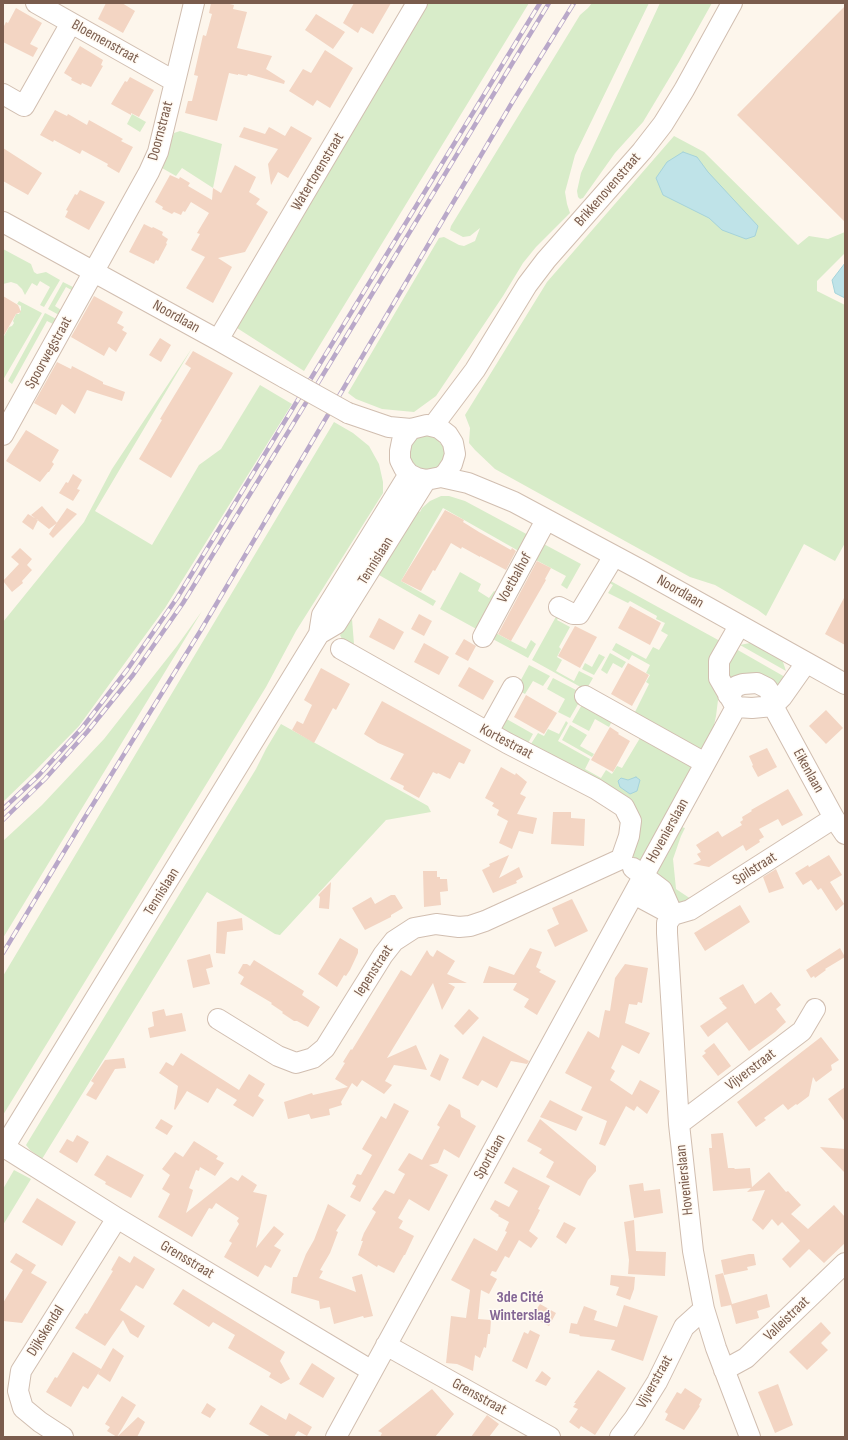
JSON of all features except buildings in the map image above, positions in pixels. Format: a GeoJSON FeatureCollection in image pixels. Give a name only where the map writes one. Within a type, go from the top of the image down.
{"type":"FeatureCollection","features":[{"type":"Feature","properties":{"kind":"street","name":"Bloemenstraat"},"geometry":{"type":"LineString","coordinates":[[36,3],[174,81]]}},
{"type":"Feature","properties":{"kind":"street","name":"Doornstraat"},"geometry":{"type":"LineString","coordinates":[[94,271],[149,172],[158,152],[194,3]]}},
{"type":"Feature","properties":{"kind":"street","name":"Watertorenstraat"},"geometry":{"type":"LineString","coordinates":[[218,340],[417,3]]}},
{"type":"Feature","properties":{"kind":"street","name":"Brikkenovenstraat"},"geometry":{"type":"LineString","coordinates":[[440,430],[527,285],[546,260],[642,151],[663,124],[684,90],[732,3]]}},
{"type":"Feature","properties":{"kind":"street"},"geometry":{"type":"LineString","coordinates":[[3,94],[24,106],[71,23]]}},
{"type":"Feature","properties":{"kind":"street","name":"Noordlaan"},"geometry":{"type":"LineString","coordinates":[[3,222],[94,271],[348,413],[400,451]]}},
{"type":"Feature","properties":{"kind":"street","name":"Spoorwegstraat"},"geometry":{"type":"LineString","coordinates":[[3,435],[9,410],[94,271]]}},
{"type":"Feature","properties":{"kind":"street","name":"Noordlaan"},"geometry":{"type":"LineString","coordinates":[[348,413],[389,427],[411,429],[427,425],[440,430],[453,443],[455,454],[469,468],[514,502]]}},
{"type":"Feature","properties":{"kind":"street"},"geometry":{"type":"LineString","coordinates":[[411,429],[402,441],[400,451],[400,460],[404,468],[425,477],[446,473],[452,464],[455,454]]}},
{"type":"Feature","properties":{"kind":"street","name":"Noordlaan"},"geometry":{"type":"LineString","coordinates":[[425,477],[468,483],[514,502],[639,569],[845,684]]}},
{"type":"Feature","properties":{"kind":"street","name":"Tennislaan"},"geometry":{"type":"LineString","coordinates":[[4,1148],[319,634],[322,615],[425,477]]}},
{"type":"Feature","properties":{"kind":"street","name":"Voetbalhof"},"geometry":{"type":"LineString","coordinates":[[483,637],[546,520]]}},
{"type":"Feature","properties":{"kind":"street"},"geometry":{"type":"LineString","coordinates":[[559,607],[573,614],[579,614],[596,583],[614,556]]}},
{"type":"Feature","properties":{"kind":"street"},"geometry":{"type":"LineString","coordinates":[[732,701],[719,678],[719,661],[739,626]]}},
{"type":"Feature","properties":{"kind":"street","name":"Kortestraat"},"geometry":{"type":"LineString","coordinates":[[341,649],[488,732],[596,789],[624,807],[630,821],[629,836],[621,858]]}},
{"type":"Feature","properties":{"kind":"street"},"geometry":{"type":"LineString","coordinates":[[773,706],[782,697],[806,663]]}},
{"type":"Feature","properties":{"kind":"street","name":"Eikenlaan"},"geometry":{"type":"LineString","coordinates":[[732,701],[737,686],[756,683],[767,688],[773,696],[773,706],[840,826]]}},
{"type":"Feature","properties":{"kind":"street"},"geometry":{"type":"LineString","coordinates":[[488,732],[513,687]]}},
{"type":"Feature","properties":{"kind":"street"},"geometry":{"type":"LineString","coordinates":[[585,696],[705,763]]}},
{"type":"Feature","properties":{"kind":"street","name":"Hovenierslaan"},"geometry":{"type":"LineString","coordinates":[[732,701],[705,763],[644,876],[662,890],[673,915],[668,923],[667,933],[679,1124],[693,1251],[704,1309],[724,1370],[750,1437]]}},
{"type":"Feature","properties":{"kind":"street","name":"Spilstraat"},"geometry":{"type":"LineString","coordinates":[[673,915],[690,910],[840,826]]}},
{"type":"Feature","properties":{"kind":"street"},"geometry":{"type":"LineString","coordinates":[[621,858],[644,876]]}},
{"type":"Feature","properties":{"kind":"street","name":"Iepenstraat"},"geometry":{"type":"LineString","coordinates":[[218,1019],[278,1056],[296,1063],[313,1058],[325,1048],[394,941],[414,928],[436,924],[459,927],[470,926],[482,922],[621,858]]}},
{"type":"Feature","properties":{"kind":"street","name":"Sportlaan"},"geometry":{"type":"LineString","coordinates":[[336,1437],[644,876]]}},
{"type":"Feature","properties":{"kind":"street"},"geometry":{"type":"LineString","coordinates":[[634,894],[673,915]]}},
{"type":"Feature","properties":{"kind":"street","name":"Vijverstraat"},"geometry":{"type":"LineString","coordinates":[[679,1124],[802,1031],[815,1009]]}},
{"type":"Feature","properties":{"kind":"street","name":"Grensstraat"},"geometry":{"type":"LineString","coordinates":[[4,1148],[117,1218],[372,1371]]}},
{"type":"Feature","properties":{"kind":"street","name":"Dijkskendal"},"geometry":{"type":"LineString","coordinates":[[63,1437],[40,1422],[23,1408],[18,1391],[21,1371],[117,1218]]}},
{"type":"Feature","properties":{"kind":"street","name":"Valleistraat"},"geometry":{"type":"LineString","coordinates":[[724,1370],[746,1358],[845,1263]]}},
{"type":"Feature","properties":{"kind":"street","name":"Vijverstraat"},"geometry":{"type":"LineString","coordinates":[[620,1437],[634,1419],[657,1382],[684,1328],[704,1309]]}},
{"type":"Feature","properties":{"kind":"street","name":"Grensstraat"},"geometry":{"type":"LineString","coordinates":[[386,1345],[550,1437]]}},
{"type":"Feature","properties":{"kind":"green space"},"geometry":{"type":"Polygon","coordinates":[[[428,3],[529,3],[304,371],[237,328],[428,3]]]}},
{"type":"Feature","properties":{"kind":"green space"},"geometry":{"type":"Polygon","coordinates":[[[592,3],[649,3],[575,155],[565,192],[570,213],[536,247],[523,263],[503,296],[436,396],[414,412],[382,409],[356,399],[348,393],[439,238],[444,237],[464,246],[475,241],[480,228],[470,236],[463,237],[450,230],[451,226],[580,15],[592,3]]]}},
{"type":"Feature","properties":{"kind":"green space"},"geometry":{"type":"Polygon","coordinates":[[[660,3],[712,3],[643,122],[615,153],[583,198],[580,199],[577,191],[581,173],[660,3]]]}},
{"type":"Feature","properties":{"kind":"green space"},"geometry":{"type":"Polygon","coordinates":[[[132,114],[146,122],[140,132],[127,124],[132,114]]]}},
{"type":"Feature","properties":{"kind":"green space"},"geometry":{"type":"Polygon","coordinates":[[[180,131],[222,144],[213,188],[182,168],[176,176],[162,168],[174,133],[180,131]]]}},
{"type":"Feature","properties":{"kind":"green space"},"geometry":{"type":"Polygon","coordinates":[[[674,136],[704,152],[798,245],[809,236],[828,239],[845,232],[845,253],[817,281],[817,291],[845,305],[845,543],[835,561],[804,544],[766,616],[715,585],[690,577],[495,469],[469,443],[470,428],[465,415],[547,282],[674,136]]]}},
{"type":"Feature","properties":{"kind":"green space"},"geometry":{"type":"Polygon","coordinates":[[[3,249],[31,264],[34,272],[37,274],[46,272],[60,280],[44,307],[40,305],[50,287],[40,281],[37,286],[32,283],[25,295],[17,284],[11,282],[3,284],[3,249]]]}},
{"type":"Feature","properties":{"kind":"green space"},"geometry":{"type":"Polygon","coordinates":[[[63,282],[77,289],[75,292],[66,287],[55,306],[64,312],[61,316],[48,309],[63,282]]]}},
{"type":"Feature","properties":{"kind":"green space"},"geometry":{"type":"Polygon","coordinates":[[[19,301],[42,313],[3,380],[3,338],[9,327],[14,323],[13,321],[16,314],[19,314],[21,310],[21,306],[17,304],[19,301]]]}},
{"type":"Feature","properties":{"kind":"green space"},"geometry":{"type":"Polygon","coordinates":[[[45,313],[60,321],[57,326],[47,321],[12,384],[8,381],[45,313]]]}},
{"type":"Feature","properties":{"kind":"green space"},"geometry":{"type":"Polygon","coordinates":[[[192,348],[95,511],[152,545],[199,465],[221,449],[260,385],[292,404],[165,608],[79,726],[3,802],[3,622],[84,522],[112,469],[192,348]]]}},
{"type":"Feature","properties":{"kind":"green space"},"geometry":{"type":"Polygon","coordinates":[[[334,422],[353,433],[369,446],[379,464],[383,482],[383,493],[296,631],[266,687],[3,1115],[3,976],[334,422]]]}},
{"type":"Feature","properties":{"kind":"green space"},"geometry":{"type":"Polygon","coordinates":[[[426,435],[437,439],[444,448],[445,454],[442,465],[433,472],[411,467],[407,449],[414,439],[426,435]]]}},
{"type":"Feature","properties":{"kind":"green space"},"geometry":{"type":"Polygon","coordinates":[[[441,496],[449,496],[465,501],[532,537],[524,554],[443,508],[401,581],[436,601],[433,606],[379,575],[418,511],[420,512],[422,508],[430,501],[441,496]]]}},
{"type":"Feature","properties":{"kind":"green space"},"geometry":{"type":"Polygon","coordinates":[[[540,542],[581,564],[567,589],[561,585],[566,576],[532,558],[540,542]]]}},
{"type":"Feature","properties":{"kind":"green space"},"geometry":{"type":"Polygon","coordinates":[[[460,572],[481,584],[478,591],[489,598],[494,591],[501,595],[480,631],[440,609],[460,572]]]}},
{"type":"Feature","properties":{"kind":"green space"},"geometry":{"type":"Polygon","coordinates":[[[605,578],[720,641],[716,716],[713,730],[701,753],[633,716],[649,684],[646,682],[650,675],[646,673],[650,665],[632,655],[629,660],[612,650],[616,643],[646,659],[653,647],[659,650],[668,635],[661,631],[665,623],[656,619],[657,616],[630,601],[628,603],[608,593],[613,585],[604,580],[605,578]]]}},
{"type":"Feature","properties":{"kind":"green space"},"geometry":{"type":"Polygon","coordinates":[[[202,611],[3,938],[3,841],[42,805],[104,739],[177,646],[202,611]]]}},
{"type":"Feature","properties":{"kind":"green space"},"geometry":{"type":"Polygon","coordinates":[[[558,613],[560,614],[557,620],[570,627],[559,647],[561,649],[557,657],[562,660],[556,671],[574,681],[579,671],[593,678],[586,690],[532,660],[558,613]]]}},
{"type":"Feature","properties":{"kind":"green space"},"geometry":{"type":"Polygon","coordinates":[[[352,619],[354,644],[351,648],[343,641],[340,635],[352,619]]]}},
{"type":"Feature","properties":{"kind":"green space"},"geometry":{"type":"Polygon","coordinates":[[[492,631],[526,649],[531,640],[536,644],[528,658],[489,637],[492,631]]]}},
{"type":"Feature","properties":{"kind":"green space"},"geometry":{"type":"Polygon","coordinates":[[[750,643],[764,645],[776,652],[783,662],[786,671],[740,645],[750,643]]]}},
{"type":"Feature","properties":{"kind":"green space"},"geometry":{"type":"Polygon","coordinates":[[[736,649],[785,677],[776,692],[727,679],[729,654],[736,649]]]}},
{"type":"Feature","properties":{"kind":"green space"},"geometry":{"type":"Polygon","coordinates":[[[610,653],[626,662],[622,668],[613,663],[607,674],[601,670],[610,653]]]}},
{"type":"Feature","properties":{"kind":"green space"},"geometry":{"type":"Polygon","coordinates":[[[599,654],[605,657],[594,675],[582,669],[585,663],[592,667],[599,654]]]}},
{"type":"Feature","properties":{"kind":"green space"},"geometry":{"type":"Polygon","coordinates":[[[529,665],[550,676],[543,686],[533,681],[525,694],[516,689],[529,665]]]}},
{"type":"Feature","properties":{"kind":"green space"},"geometry":{"type":"Polygon","coordinates":[[[553,678],[576,690],[574,695],[581,699],[570,718],[558,712],[565,699],[547,689],[553,678]]]}},
{"type":"Feature","properties":{"kind":"green space"},"geometry":{"type":"Polygon","coordinates":[[[584,701],[612,721],[609,727],[595,719],[589,731],[572,722],[584,701]]]}},
{"type":"Feature","properties":{"kind":"green space"},"geometry":{"type":"Polygon","coordinates":[[[503,717],[533,734],[527,745],[503,731],[501,727],[503,717]]]}},
{"type":"Feature","properties":{"kind":"green space"},"geometry":{"type":"Polygon","coordinates":[[[566,721],[568,723],[558,741],[590,759],[585,769],[601,778],[606,770],[612,774],[617,766],[622,768],[643,733],[695,764],[644,859],[639,862],[634,859],[632,854],[640,820],[529,747],[538,733],[544,736],[548,729],[559,734],[566,721]]]}},
{"type":"Feature","properties":{"kind":"green space"},"geometry":{"type":"Polygon","coordinates":[[[281,724],[428,806],[431,812],[386,820],[280,935],[275,934],[207,892],[42,1159],[26,1145],[256,769],[281,724]]]}},
{"type":"Feature","properties":{"kind":"green space"},"geometry":{"type":"Polygon","coordinates":[[[570,725],[587,735],[580,746],[594,754],[592,757],[562,740],[570,725]]]}},
{"type":"Feature","properties":{"kind":"green space"},"geometry":{"type":"Polygon","coordinates":[[[678,826],[685,828],[673,859],[676,889],[691,899],[684,903],[676,902],[659,880],[655,871],[678,826]]]}},
{"type":"Feature","properties":{"kind":"green space"},"geometry":{"type":"Polygon","coordinates":[[[14,1170],[31,1179],[3,1225],[3,1189],[14,1170]]]}},
{"type":"Feature","properties":{"kind":"water"},"geometry":{"type":"Polygon","coordinates":[[[683,152],[697,157],[708,172],[758,226],[755,236],[746,239],[722,230],[709,218],[663,195],[656,178],[667,162],[683,152]]]}},
{"type":"Feature","properties":{"kind":"water"},"geometry":{"type":"Polygon","coordinates":[[[845,263],[845,298],[835,293],[832,280],[845,263]]]}},
{"type":"Feature","properties":{"kind":"water"},"geometry":{"type":"Polygon","coordinates":[[[636,777],[640,780],[637,791],[630,794],[620,787],[618,781],[621,778],[628,780],[636,777]]]}},
{"type":"Feature","properties":{"kind":"railway"},"geometry":{"type":"LineString","coordinates":[[3,809],[39,775],[82,728],[127,670],[177,598],[540,3]]}},
{"type":"Feature","properties":{"kind":"railway"},"geometry":{"type":"LineString","coordinates":[[3,820],[45,779],[87,732],[133,675],[183,603],[549,3]]}},
{"type":"Feature","properties":{"kind":"railway"},"geometry":{"type":"LineString","coordinates":[[3,953],[201,630],[513,101],[574,3]]}},
{"type":"Feature","properties":{"kind":"district","name":"3de Cité Winterslag"},"geometry":{"type":"Point","coordinates":[520,1307]}}]}
